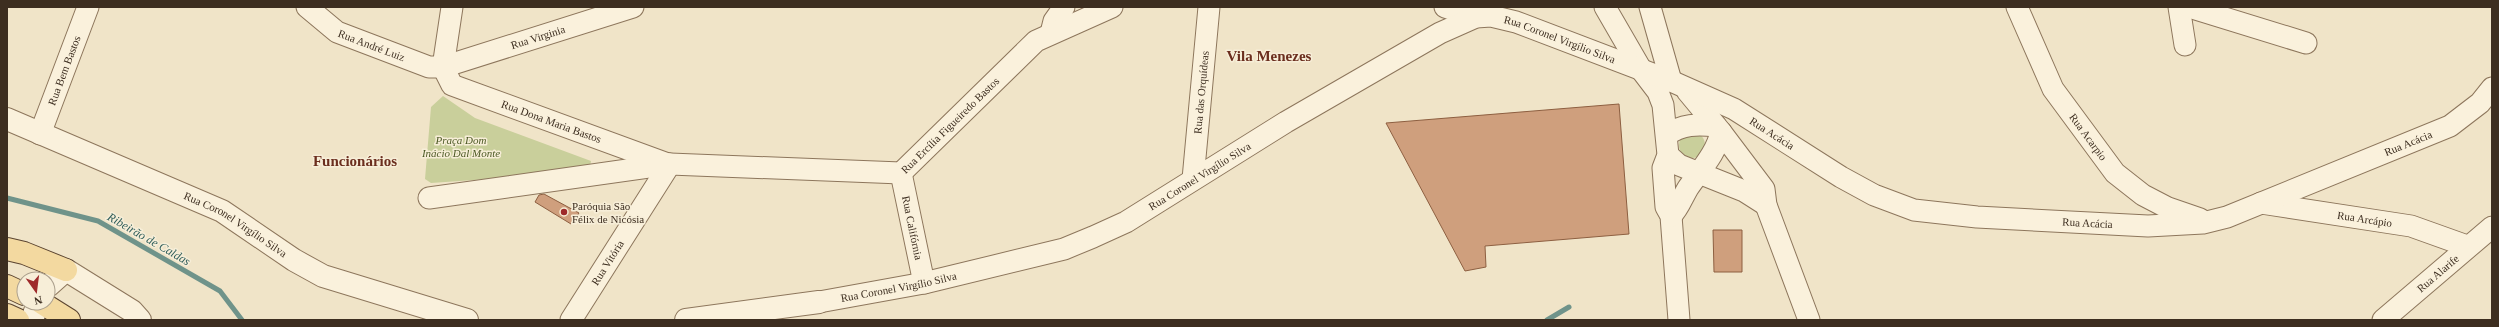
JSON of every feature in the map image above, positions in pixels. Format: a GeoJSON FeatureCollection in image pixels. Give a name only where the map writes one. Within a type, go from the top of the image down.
{"type":"FeatureCollection","features":[{"type":"Feature","properties":{"kind":"main road"},"geometry":{"type":"LineString","coordinates":[[7,249],[24,253],[66,270]]}},
{"type":"Feature","properties":{"kind":"main road"},"geometry":{"type":"LineString","coordinates":[[55,311],[69,320]]}},
{"type":"Feature","properties":{"kind":"main road"},"geometry":{"type":"LineString","coordinates":[[7,315],[18,320]]}},
{"type":"Feature","properties":{"kind":"street","name":"Rua Bem Bastos"},"geometry":{"type":"LineString","coordinates":[[40,134],[88,7]]}},
{"type":"Feature","properties":{"kind":"street","name":"Rua André Luiz"},"geometry":{"type":"LineString","coordinates":[[307,7],[337,32],[429,67],[443,67]]}},
{"type":"Feature","properties":{"kind":"street"},"geometry":{"type":"LineString","coordinates":[[443,67],[452,7]]}},
{"type":"Feature","properties":{"kind":"street","name":"Rua Virginia"},"geometry":{"type":"LineString","coordinates":[[443,67],[614,10],[633,7]]}},
{"type":"Feature","properties":{"kind":"street"},"geometry":{"type":"LineString","coordinates":[[1051,33],[1054,21],[1064,7]]}},
{"type":"Feature","properties":{"kind":"street","name":"Rua Ercília Figueiredo Bastos"},"geometry":{"type":"LineString","coordinates":[[670,164],[901,173],[1036,41],[1051,33],[1073,26],[1112,7]]}},
{"type":"Feature","properties":{"kind":"street","name":"Rua das Orquídeas"},"geometry":{"type":"LineString","coordinates":[[1193,178],[1209,7]]}},
{"type":"Feature","properties":{"kind":"street"},"geometry":{"type":"LineString","coordinates":[[1445,7],[1476,17]]}},
{"type":"Feature","properties":{"kind":"street"},"geometry":{"type":"LineString","coordinates":[[1605,7],[1642,71],[1661,98],[1667,145],[1679,165],[1744,191],[1766,205]]}},
{"type":"Feature","properties":{"kind":"street"},"geometry":{"type":"LineString","coordinates":[[1650,7],[1676,84],[1718,129],[1764,189],[1766,205],[1809,320]]}},
{"type":"Feature","properties":{"kind":"street","name":"Rua Acarpio"},"geometry":{"type":"LineString","coordinates":[[2017,7],[2053,89],[2115,173],[2143,195],[2168,208],[2196,216],[2203,223]]}},
{"type":"Feature","properties":{"kind":"street"},"geometry":{"type":"LineString","coordinates":[[2178,7],[2185,45]]}},
{"type":"Feature","properties":{"kind":"street"},"geometry":{"type":"LineString","coordinates":[[2189,7],[2306,43]]}},
{"type":"Feature","properties":{"kind":"street","name":"Rua Coronel Virgílio Silva"},"geometry":{"type":"LineString","coordinates":[[686,320],[760,314],[924,283],[1030,258],[1079,243],[1126,222],[1193,178],[1440,33],[1476,17],[1491,16],[1516,22],[1676,84]]}},
{"type":"Feature","properties":{"kind":"street","name":"Rua Dona Maria Bastos"},"geometry":{"type":"LineString","coordinates":[[443,67],[452,85],[670,164]]}},
{"type":"Feature","properties":{"kind":"street","name":"Rua Acácia"},"geometry":{"type":"LineString","coordinates":[[1676,84],[1734,109],[1874,195],[1914,210],[1977,217],[2148,226],[2203,223],[2227,217],[2450,126],[2480,102],[2492,88]]}},
{"type":"Feature","properties":{"kind":"street","name":"Rua Coronel Virgílio Silva"},"geometry":{"type":"LineString","coordinates":[[7,119],[222,211],[294,260],[323,276],[467,320]]}},
{"type":"Feature","properties":{"kind":"street"},"geometry":{"type":"LineString","coordinates":[[1679,320],[1671,216],[1666,207],[1663,168],[1667,145],[1674,130],[1690,125],[1718,129]]}},
{"type":"Feature","properties":{"kind":"street"},"geometry":{"type":"LineString","coordinates":[[1671,216],[1679,208],[1689,186],[1700,174],[1713,152],[1718,129]]}},
{"type":"Feature","properties":{"kind":"street"},"geometry":{"type":"LineString","coordinates":[[429,198],[670,164]]}},
{"type":"Feature","properties":{"kind":"street","name":"Rua Vitória"},"geometry":{"type":"LineString","coordinates":[[571,320],[670,164]]}},
{"type":"Feature","properties":{"kind":"street","name":"Rua Califórnia"},"geometry":{"type":"LineString","coordinates":[[901,173],[924,283]]}},
{"type":"Feature","properties":{"kind":"street","name":"Rua Arcápio"},"geometry":{"type":"LineString","coordinates":[[2260,203],[2412,226],[2467,246]]}},
{"type":"Feature","properties":{"kind":"street","name":"Rua Alarife"},"geometry":{"type":"LineString","coordinates":[[2383,320],[2492,226]]}},
{"type":"Feature","properties":{"kind":"street"},"geometry":{"type":"LineString","coordinates":[[56,279],[66,270],[132,311],[140,320]]}},
{"type":"Feature","properties":{"kind":"street"},"geometry":{"type":"LineString","coordinates":[[795,320],[819,302]]}},
{"type":"Feature","properties":{"kind":"green space","name":"Praça Dom Inácio Dal Monte"},"geometry":{"type":"Polygon","coordinates":[[[443,96],[475,118],[591,161],[589,172],[431,183],[425,179],[431,107],[443,96]]]}},
{"type":"Feature","properties":{"kind":"green space"},"geometry":{"type":"Polygon","coordinates":[[[1692,132],[1701,136],[1705,145],[1701,154],[1692,158],[1683,154],[1679,145],[1683,136],[1692,132]]]}},
{"type":"Feature","properties":{"kind":"building"},"geometry":{"type":"Polygon","coordinates":[[[1619,104],[1629,234],[1485,246],[1486,267],[1465,271],[1386,123],[1619,104]]]}},
{"type":"Feature","properties":{"kind":"building","name":"Paróquia São Félix de Nicósia"},"geometry":{"type":"Polygon","coordinates":[[[544,194],[579,213],[571,224],[535,202],[539,195],[544,194]]]}},
{"type":"Feature","properties":{"kind":"building"},"geometry":{"type":"Polygon","coordinates":[[[1713,230],[1742,230],[1742,272],[1714,272],[1713,230]]]}},
{"type":"Feature","properties":{"kind":"waterway","name":"Ribeirão de Caldas"},"geometry":{"type":"LineString","coordinates":[[7,198],[98,221],[220,291],[242,320]]}},
{"type":"Feature","properties":{"kind":"waterway","name":"Ribeirão de Caldas"},"geometry":{"type":"LineString","coordinates":[[1547,320],[1569,307]]}},
{"type":"Feature","properties":{"kind":"place","name":"Paróquia São Félix de Nicósia"},"geometry":{"type":"Point","coordinates":[564,212]}},
{"type":"Feature","properties":{"kind":"district","name":"Vila Menezes"},"geometry":{"type":"Point","coordinates":[1269,56]}},
{"type":"Feature","properties":{"kind":"district","name":"Funcionários"},"geometry":{"type":"Point","coordinates":[355,161]}}]}
